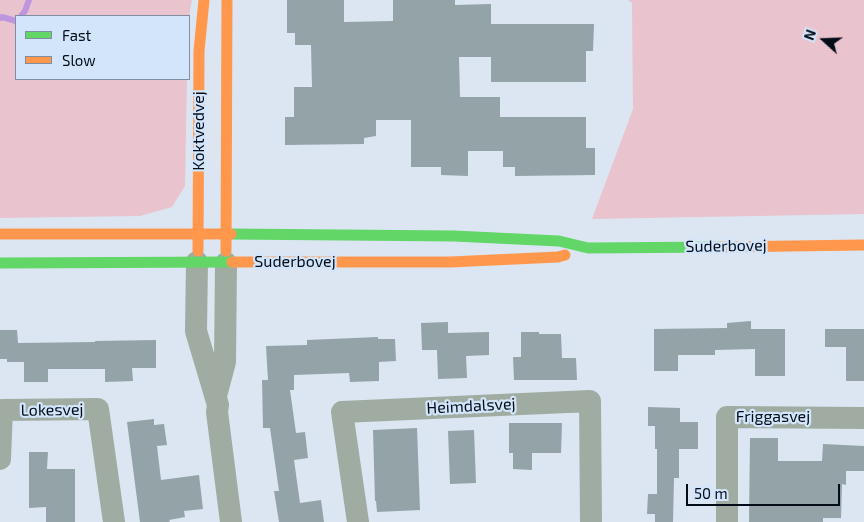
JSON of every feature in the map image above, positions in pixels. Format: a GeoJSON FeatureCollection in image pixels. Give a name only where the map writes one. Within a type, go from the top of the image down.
{"type":"FeatureCollection","features":[{"type":"Feature","properties":{"kind":"street","name":"Koktvedvej"},"geometry":{"type":"LineString","coordinates":[[198,262],[199,51],[204,0]]}},
{"type":"Feature","properties":{"kind":"street","name":"Koktvedvej"},"geometry":{"type":"LineString","coordinates":[[226,263],[227,0]]}},
{"type":"Feature","properties":{"kind":"street","name":"Suderbovej"},"geometry":{"type":"LineString","coordinates":[[0,234],[473,237],[558,241],[588,248],[864,244]]}},
{"type":"Feature","properties":{"kind":"street","name":"Suderbovej"},"geometry":{"type":"LineString","coordinates":[[0,263],[459,262],[558,257],[588,248]]}},
{"type":"Feature","properties":{"kind":"street"},"geometry":{"type":"LineString","coordinates":[[198,262],[196,332],[218,405],[217,412],[231,522]]}},
{"type":"Feature","properties":{"kind":"street"},"geometry":{"type":"LineString","coordinates":[[216,397],[225,362],[226,263]]}},
{"type":"Feature","properties":{"kind":"street","name":"Heimdalsvej"},"geometry":{"type":"LineString","coordinates":[[358,522],[342,412],[590,401],[591,522]]}},
{"type":"Feature","properties":{"kind":"street","name":"Lokesvej"},"geometry":{"type":"LineString","coordinates":[[0,459],[2,410],[98,409],[114,522]]}},
{"type":"Feature","properties":{"kind":"street","name":"Friggasvej"},"geometry":{"type":"LineString","coordinates":[[727,522],[727,417],[864,418]]}},
{"type":"Feature","properties":{"kind":"shaded area"},"geometry":{"type":"Polygon","coordinates":[[[0,0],[192,0],[189,15],[15,15],[15,80],[187,80],[185,186],[172,207],[140,216],[0,218],[0,0]]]}},
{"type":"Feature","properties":{"kind":"shaded area"},"geometry":{"type":"Polygon","coordinates":[[[628,0],[864,0],[864,214],[592,219],[633,109],[632,3],[628,0]]]}},
{"type":"Feature","properties":{"kind":"building"},"geometry":{"type":"Polygon","coordinates":[[[287,0],[344,0],[344,22],[393,21],[393,0],[455,0],[455,5],[491,4],[491,24],[594,24],[593,51],[586,51],[586,82],[491,82],[491,57],[459,57],[460,97],[500,97],[500,117],[586,117],[586,148],[595,148],[595,175],[515,176],[515,167],[503,167],[503,151],[468,151],[468,176],[441,175],[441,167],[411,167],[411,120],[376,120],[376,136],[364,138],[364,144],[285,145],[285,117],[294,117],[294,87],[312,87],[311,45],[295,45],[295,33],[287,33],[287,0]]]}},
{"type":"Feature","properties":{"kind":"building"},"geometry":{"type":"Polygon","coordinates":[[[751,321],[751,329],[785,329],[785,376],[755,376],[755,349],[715,350],[715,355],[678,355],[678,371],[654,371],[654,329],[727,328],[727,323],[751,321]]]}},
{"type":"Feature","properties":{"kind":"building"},"geometry":{"type":"Polygon","coordinates":[[[448,322],[448,333],[489,332],[489,355],[466,356],[467,378],[438,379],[437,350],[422,350],[421,323],[448,322]]]}},
{"type":"Feature","properties":{"kind":"building"},"geometry":{"type":"Polygon","coordinates":[[[825,329],[864,329],[864,381],[846,381],[846,347],[825,347],[825,329]]]}},
{"type":"Feature","properties":{"kind":"building"},"geometry":{"type":"Polygon","coordinates":[[[0,330],[17,330],[18,343],[156,340],[156,368],[132,368],[133,381],[105,382],[105,369],[48,369],[48,382],[24,382],[24,362],[7,362],[7,359],[0,359],[0,330]]]}},
{"type":"Feature","properties":{"kind":"building"},"geometry":{"type":"Polygon","coordinates":[[[521,332],[561,334],[562,358],[576,358],[577,380],[514,380],[513,357],[521,357],[521,332]]]}},
{"type":"Feature","properties":{"kind":"building"},"geometry":{"type":"Polygon","coordinates":[[[378,337],[378,339],[395,339],[396,361],[379,362],[379,381],[350,382],[349,373],[294,375],[294,390],[290,390],[296,433],[305,432],[308,458],[294,460],[300,503],[321,500],[324,522],[279,522],[274,491],[279,491],[270,428],[263,428],[262,380],[268,380],[266,346],[307,345],[307,340],[378,337]]]}},
{"type":"Feature","properties":{"kind":"building"},"geometry":{"type":"Polygon","coordinates":[[[648,407],[680,408],[680,422],[698,422],[698,449],[679,449],[679,478],[674,478],[673,522],[655,522],[655,514],[647,514],[648,494],[657,494],[655,426],[648,426],[648,407]]]}},
{"type":"Feature","properties":{"kind":"building"},"geometry":{"type":"Polygon","coordinates":[[[154,419],[154,425],[164,424],[167,445],[157,446],[161,480],[199,475],[203,509],[184,511],[185,517],[169,520],[170,522],[140,522],[127,422],[154,419]]]}},
{"type":"Feature","properties":{"kind":"building"},"geometry":{"type":"Polygon","coordinates":[[[509,423],[562,423],[561,453],[532,453],[532,470],[513,469],[513,453],[509,453],[509,423]]]}},
{"type":"Feature","properties":{"kind":"building"},"geometry":{"type":"Polygon","coordinates":[[[417,428],[420,510],[377,512],[373,430],[417,428]]]}},
{"type":"Feature","properties":{"kind":"building"},"geometry":{"type":"Polygon","coordinates":[[[474,430],[476,483],[450,484],[448,431],[474,430]]]}},
{"type":"Feature","properties":{"kind":"building"},"geometry":{"type":"Polygon","coordinates":[[[750,438],[778,438],[778,461],[822,461],[823,444],[864,446],[864,471],[846,471],[846,485],[842,484],[841,518],[823,518],[823,522],[749,522],[750,438]]]}},
{"type":"Feature","properties":{"kind":"building"},"geometry":{"type":"Polygon","coordinates":[[[29,452],[48,452],[47,469],[75,469],[75,522],[46,522],[46,507],[29,508],[29,452]]]}},
{"type":"Feature","properties":{"kind":"waterway"},"geometry":{"type":"LineString","coordinates":[[22,15],[29,0]]}},
{"type":"Feature","properties":{"kind":"waterway"},"geometry":{"type":"LineString","coordinates":[[0,18],[15,21]]}},
{"type":"Feature","properties":{"kind":"traffic: fast"},"geometry":{"type":"LineString","coordinates":[[231,234],[454,236],[559,241],[588,248],[719,247]]}},
{"type":"Feature","properties":{"kind":"traffic: fast"},"geometry":{"type":"LineString","coordinates":[[0,263],[232,262]]}},
{"type":"Feature","properties":{"kind":"traffic: slow"},"geometry":{"type":"LineString","coordinates":[[198,251],[199,51],[204,0]]}},
{"type":"Feature","properties":{"kind":"traffic: slow"},"geometry":{"type":"LineString","coordinates":[[226,251],[227,0]]}},
{"type":"Feature","properties":{"kind":"traffic: slow"},"geometry":{"type":"LineString","coordinates":[[0,234],[231,234]]}},
{"type":"Feature","properties":{"kind":"traffic: slow"},"geometry":{"type":"LineString","coordinates":[[719,247],[864,245]]}},
{"type":"Feature","properties":{"kind":"traffic: slow"},"geometry":{"type":"LineString","coordinates":[[232,262],[450,262],[558,257],[565,255]]}}]}
